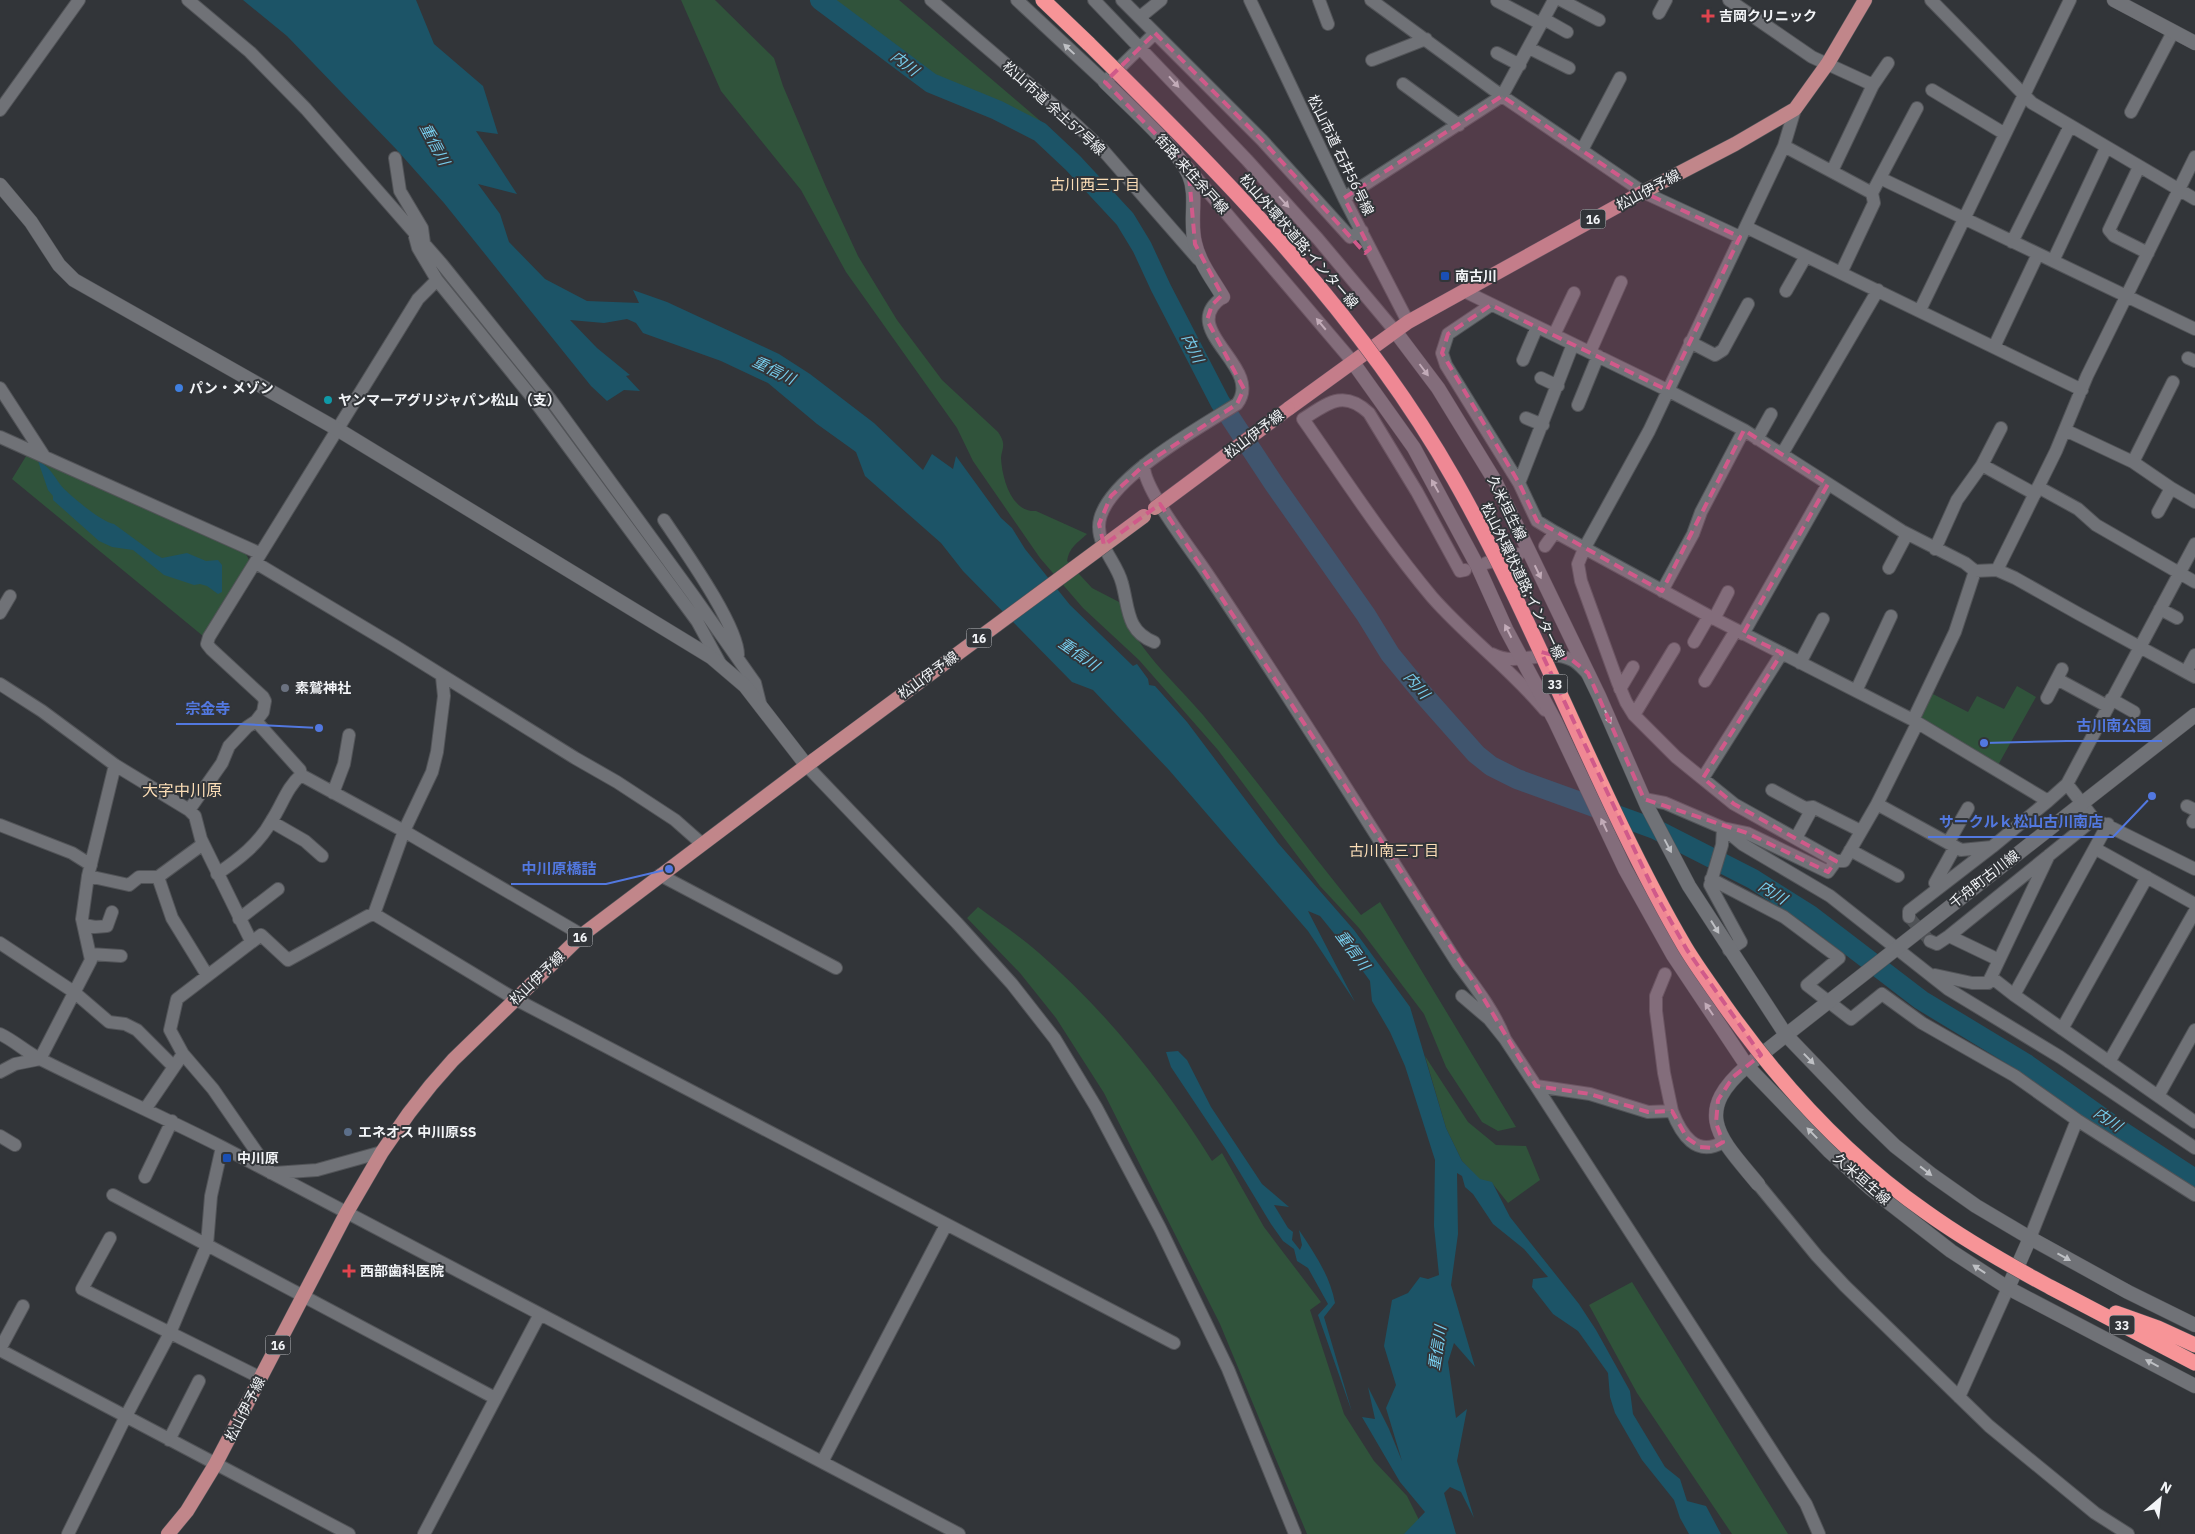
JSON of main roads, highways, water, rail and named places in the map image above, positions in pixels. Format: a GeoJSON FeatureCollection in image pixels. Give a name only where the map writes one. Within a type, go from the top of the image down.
{"type":"FeatureCollection","features":[{"type":"Feature","properties":{"kind":"highway","name":"松山外環状道路;インター線"},"geometry":{"type":"LineString","coordinates":[[1043,0],[1226,183],[1305,270],[1346,318],[1415,415],[1458,486],[1524,616],[1583,747],[1655,893],[1687,950],[1767,1063],[1806,1107],[1881,1177],[1923,1210],[1968,1240],[2050,1287],[2195,1364]]}},
{"type":"Feature","properties":{"kind":"highway","name":"松山外環状道路;インター線"},"geometry":{"type":"LineString","coordinates":[[2050,1287],[2158,1328],[2195,1345]]}},
{"type":"Feature","properties":{"kind":"main road","name":"松山伊予線"},"geometry":{"type":"LineString","coordinates":[[168,1534],[187,1510],[215,1465],[347,1212],[382,1152],[409,1113],[453,1060],[582,935],[702,843],[1394,331],[1643,192],[1735,144],[1795,109],[1828,63],[1865,0]]}},
{"type":"Feature","properties":{"kind":"main road"},"geometry":{"type":"LineString","coordinates":[[2114,0],[2195,43]]}},
{"type":"Feature","properties":{"kind":"main road","name":"街路 来住余戸線"},"geometry":{"type":"LineString","coordinates":[[1105,82],[1174,153],[1189,175],[1192,188],[1192,217],[1195,244],[1206,268]]}},
{"type":"Feature","properties":{"kind":"main road"},"geometry":{"type":"LineString","coordinates":[[0,184],[31,222],[59,265],[74,280],[337,429],[721,665],[744,686],[810,763]]}},
{"type":"Feature","properties":{"kind":"main road","name":"松山市道 余土57号線"},"geometry":{"type":"LineString","coordinates":[[1206,268],[1223,297]]}},
{"type":"Feature","properties":{"kind":"main road","name":"久米垣生線"},"geometry":{"type":"LineString","coordinates":[[1394,331],[1438,388],[1495,481],[1588,673],[1646,803],[1689,886],[1786,1035]]}},
{"type":"Feature","properties":{"kind":"main road","name":"久米垣生線"},"geometry":{"type":"LineString","coordinates":[[1352,361],[1414,448],[1478,567],[1506,629],[1555,721],[1625,869],[1673,955],[1747,1066],[1829,1151],[1870,1188],[1951,1250],[2008,1288],[2195,1386]]}},
{"type":"Feature","properties":{"kind":"main road","name":"千舟町古川線"},"geometry":{"type":"LineString","coordinates":[[1786,1035],[2195,715]]}},
{"type":"Feature","properties":{"kind":"main road"},"geometry":{"type":"LineString","coordinates":[[1758,1184],[1723,1142],[1716,1123],[1718,1100],[1733,1077],[1786,1035],[1895,1146],[1976,1206],[2128,1292],[2195,1326]]}},
{"type":"Feature","properties":{"kind":"main road"},"geometry":{"type":"LineString","coordinates":[[2008,1288],[2030,1238]]}},
{"type":"Feature","properties":{"kind":"water","name":"重信川"},"geometry":{"type":"Polygon","coordinates":[[[243,0],[416,0],[434,44],[483,86],[498,134],[476,131],[517,194],[478,184],[500,214],[509,242],[545,279],[587,301],[639,303],[633,290],[667,302],[779,354],[810,374],[874,423],[923,470],[932,454],[953,469],[956,456],[1001,518],[1012,528],[1025,549],[1070,605],[1133,666],[1137,664],[1148,679],[1149,685],[1155,686],[1187,722],[1278,843],[1354,930],[1410,1007],[1446,1128],[1462,1161],[1480,1179],[1492,1182],[1510,1217],[1579,1304],[1596,1330],[1630,1391],[1633,1414],[1665,1467],[1680,1479],[1687,1501],[1706,1506],[1721,1534],[1689,1534],[1680,1518],[1674,1500],[1642,1460],[1615,1413],[1610,1397],[1608,1373],[1578,1331],[1553,1314],[1532,1287],[1533,1279],[1548,1277],[1524,1249],[1493,1224],[1473,1194],[1465,1187],[1462,1176],[1457,1173],[1458,1234],[1451,1285],[1475,1367],[1454,1343],[1448,1362],[1456,1418],[1467,1409],[1457,1461],[1474,1518],[1461,1492],[1450,1487],[1444,1493],[1456,1534],[1404,1534],[1425,1512],[1400,1482],[1362,1417],[1375,1419],[1368,1387],[1389,1429],[1402,1461],[1386,1408],[1396,1385],[1384,1346],[1392,1300],[1408,1293],[1420,1277],[1428,1279],[1439,1275],[1434,1226],[1435,1160],[1405,1066],[1390,1032],[1372,1001],[1370,981],[1346,948],[1320,916],[1308,911],[1355,1002],[1308,931],[1169,770],[1093,690],[1072,682],[963,571],[941,543],[865,476],[856,452],[817,424],[768,383],[721,361],[643,333],[636,323],[627,319],[604,323],[570,320],[597,348],[630,375],[626,376],[640,391],[624,390],[607,401],[591,386],[444,203],[396,149],[287,36],[243,0]]]}},
{"type":"Feature","properties":{"kind":"water"},"geometry":{"type":"Polygon","coordinates":[[[38,461],[50,470],[64,489],[88,509],[102,519],[114,524],[162,558],[187,553],[206,561],[218,560],[222,565],[222,592],[218,594],[207,586],[194,585],[164,575],[133,550],[112,547],[99,541],[53,500],[38,461]]]}},
{"type":"Feature","properties":{"kind":"water"},"geometry":{"type":"Polygon","coordinates":[[[1178,1051],[1187,1060],[1211,1107],[1262,1184],[1289,1207],[1274,1205],[1288,1228],[1293,1232],[1292,1240],[1300,1250],[1302,1245],[1299,1230],[1325,1274],[1335,1303],[1324,1317],[1352,1412],[1318,1315],[1328,1304],[1308,1268],[1297,1261],[1294,1249],[1283,1241],[1271,1224],[1225,1148],[1171,1067],[1166,1052],[1178,1051]]]}},
{"type":"Feature","properties":{"kind":"waterway","name":"内川"},"geometry":{"type":"LineString","coordinates":[[820,0],[931,83],[997,110],[1040,132],[1073,163],[1125,219],[1142,247],[1220,402],[1274,484],[1366,615],[1390,654],[1476,754],[1491,766],[1517,779],[1655,829],[1753,879],[1810,915],[1921,1000],[2025,1063],[2111,1124],[2195,1179]]}},
{"type":"Feature","properties":{"kind":"tunnel"},"geometry":{"type":"LineString","coordinates":[[1909,917],[1930,941]]}},
{"type":"Feature","properties":{"kind":"place","name":"吉岡クリニック"},"geometry":{"type":"Point","coordinates":[1708,16]}},
{"type":"Feature","properties":{"kind":"place","name":"南古川"},"geometry":{"type":"Point","coordinates":[1445,276]}},
{"type":"Feature","properties":{"kind":"place","name":"パン・メゾン"},"geometry":{"type":"Point","coordinates":[179,388]}},
{"type":"Feature","properties":{"kind":"place","name":"ヤンマーアグリジャパン松山（支）"},"geometry":{"type":"Point","coordinates":[328,400]}},
{"type":"Feature","properties":{"kind":"place","name":"素鷲神社"},"geometry":{"type":"Point","coordinates":[285,688]}},
{"type":"Feature","properties":{"kind":"place","name":"宗金寺"},"geometry":{"type":"Point","coordinates":[319,728]}},
{"type":"Feature","properties":{"kind":"place","name":"古川南公園"},"geometry":{"type":"Point","coordinates":[1984,743]}},
{"type":"Feature","properties":{"kind":"place","name":"サークルｋ松山古川南店"},"geometry":{"type":"Point","coordinates":[2152,796]}},
{"type":"Feature","properties":{"kind":"place","name":"中川原橋詰"},"geometry":{"type":"Point","coordinates":[669,869]}},
{"type":"Feature","properties":{"kind":"place","name":"エネオス 中川原SS"},"geometry":{"type":"Point","coordinates":[348,1132]}},
{"type":"Feature","properties":{"kind":"place","name":"中川原"},"geometry":{"type":"Point","coordinates":[227,1158]}},
{"type":"Feature","properties":{"kind":"place","name":"西部歯科医院"},"geometry":{"type":"Point","coordinates":[349,1271]}},
{"type":"Feature","properties":{"kind":"district","name":"古川西三丁目"},"geometry":{"type":"Point","coordinates":[1095,184]}},
{"type":"Feature","properties":{"kind":"district","name":"大字中川原"},"geometry":{"type":"Point","coordinates":[182,790]}},
{"type":"Feature","properties":{"kind":"district","name":"古川南三丁目"},"geometry":{"type":"Point","coordinates":[1394,850]}}]}
